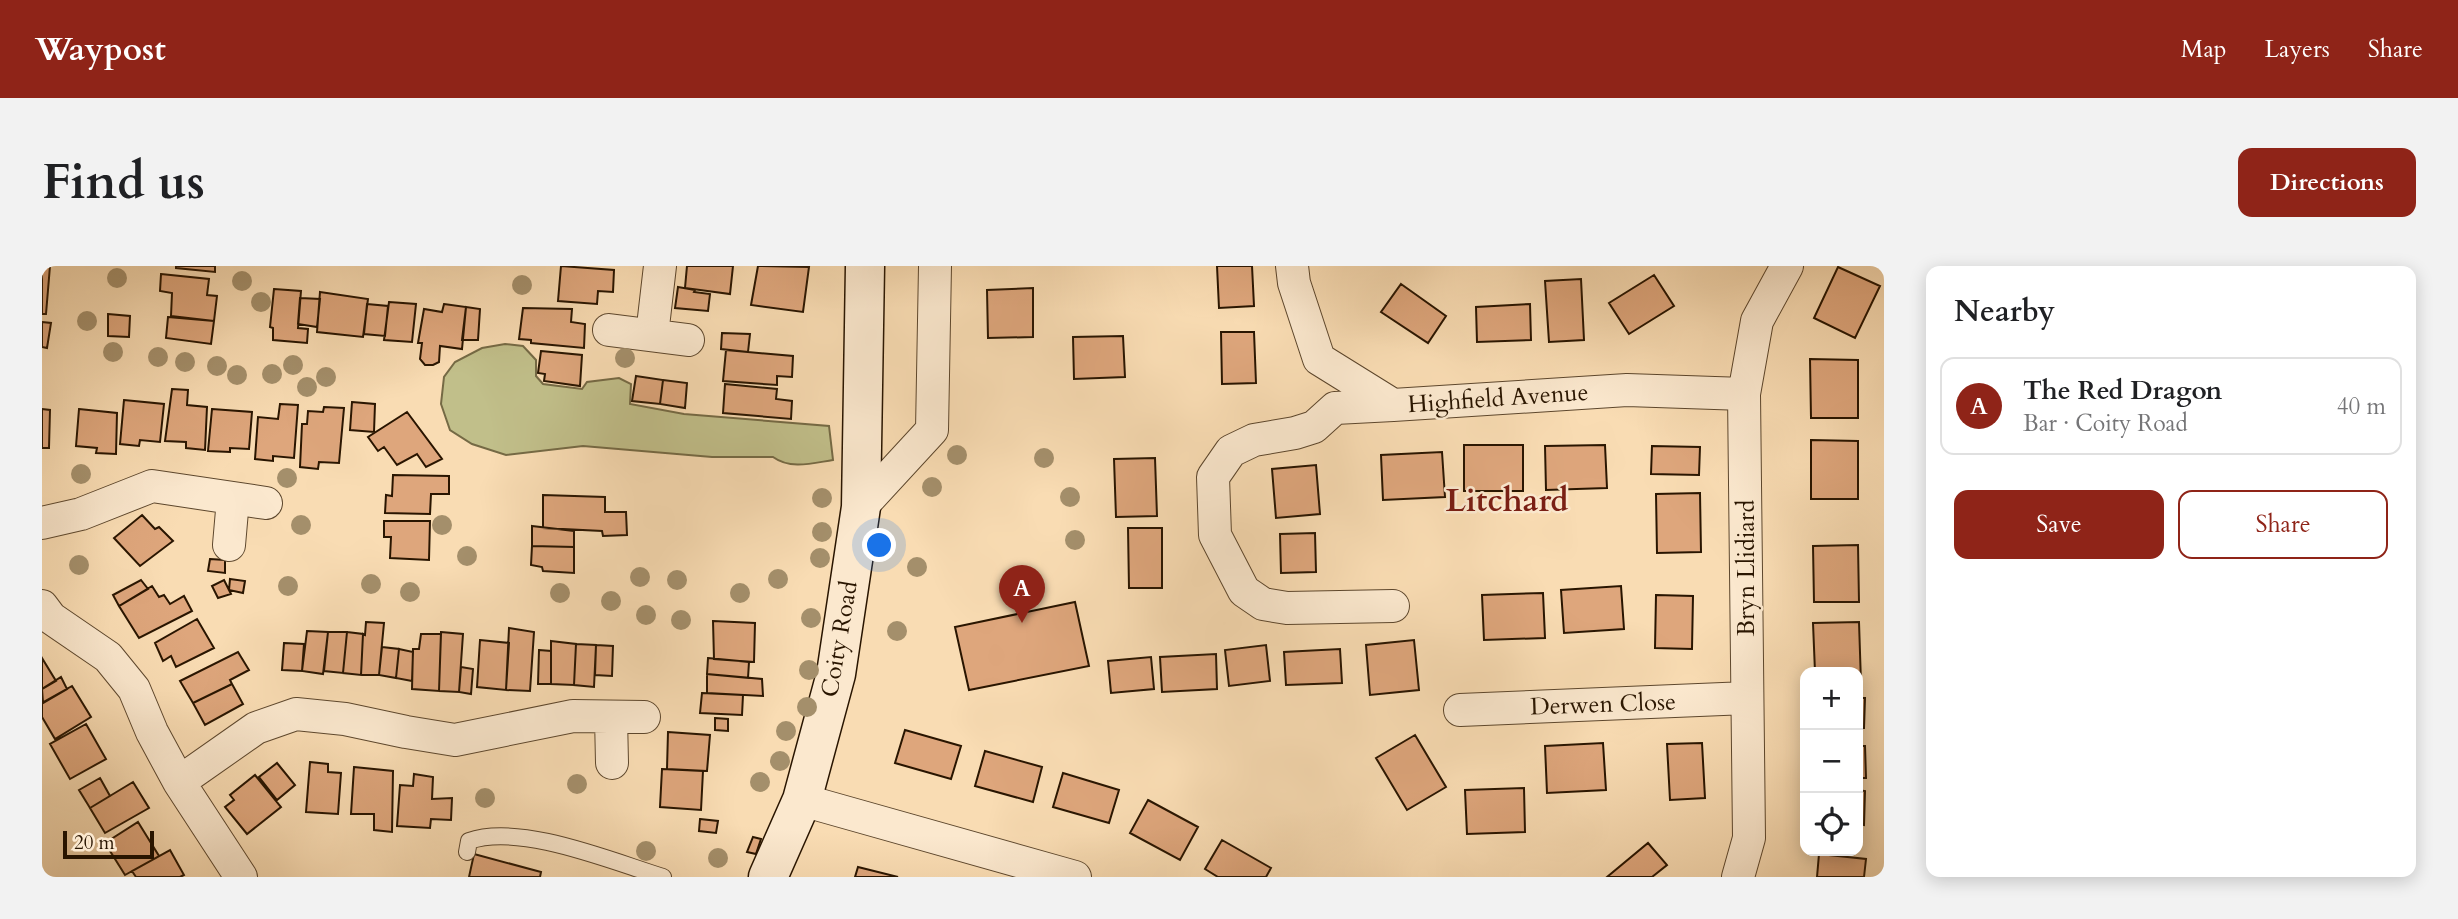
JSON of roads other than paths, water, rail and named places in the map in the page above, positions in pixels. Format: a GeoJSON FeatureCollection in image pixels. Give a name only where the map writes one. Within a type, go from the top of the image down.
{"type":"FeatureCollection","features":[{"type":"Feature","properties":{"kind":"main road","name":"Coity Road"},"geometry":{"type":"LineString","coordinates":[[768,877],[802,800],[836,674],[861,507],[865,266]]}},
{"type":"Feature","properties":{"kind":"street"},"geometry":{"type":"LineString","coordinates":[[652,335],[660,266]]}},
{"type":"Feature","properties":{"kind":"street"},"geometry":{"type":"LineString","coordinates":[[861,507],[932,430],[936,266]]}},
{"type":"Feature","properties":{"kind":"street","name":"Highfield Avenue"},"geometry":{"type":"LineString","coordinates":[[1292,266],[1294,283],[1319,359],[1393,404],[1628,390],[1744,394]]}},
{"type":"Feature","properties":{"kind":"street","name":"Bryn Llidiard"},"geometry":{"type":"LineString","coordinates":[[1738,877],[1749,838],[1744,394],[1757,321],[1787,266]]}},
{"type":"Feature","properties":{"kind":"street"},"geometry":{"type":"LineString","coordinates":[[609,330],[688,340]]}},
{"type":"Feature","properties":{"kind":"street"},"geometry":{"type":"LineString","coordinates":[[1393,404],[1335,408],[1314,427],[1254,440],[1231,451],[1213,477],[1215,535],[1244,591],[1263,604],[1287,608],[1393,606]]}},
{"type":"Feature","properties":{"kind":"street"},"geometry":{"type":"LineString","coordinates":[[42,523],[81,514],[152,486],[266,503]]}},
{"type":"Feature","properties":{"kind":"street"},"geometry":{"type":"LineString","coordinates":[[229,545],[233,499]]}},
{"type":"Feature","properties":{"kind":"street"},"geometry":{"type":"LineString","coordinates":[[42,606],[51,618],[108,657],[134,689],[152,732],[179,782],[241,877]]}},
{"type":"Feature","properties":{"kind":"street","name":"Derwen Close"},"geometry":{"type":"LineString","coordinates":[[1460,710],[1747,698]]}},
{"type":"Feature","properties":{"kind":"street"},"geometry":{"type":"LineString","coordinates":[[179,782],[256,729],[296,714],[345,719],[406,733],[455,740],[573,716],[644,718]]}},
{"type":"Feature","properties":{"kind":"street"},"geometry":{"type":"LineString","coordinates":[[611,717],[612,763]]}},
{"type":"Feature","properties":{"kind":"street"},"geometry":{"type":"LineString","coordinates":[[802,800],[1075,877]]}},
{"type":"Feature","properties":{"kind":"lane"},"geometry":{"type":"LineString","coordinates":[[467,852],[469,841],[484,836],[520,838],[556,844],[663,877]]}},
{"type":"Feature","properties":{"kind":"place","name":"The Red Dragon"},"geometry":{"type":"Point","coordinates":[1022,623]}},
{"type":"Feature","properties":{"kind":"district","name":"Litchard"},"geometry":{"type":"Point","coordinates":[1507,500]}}]}
